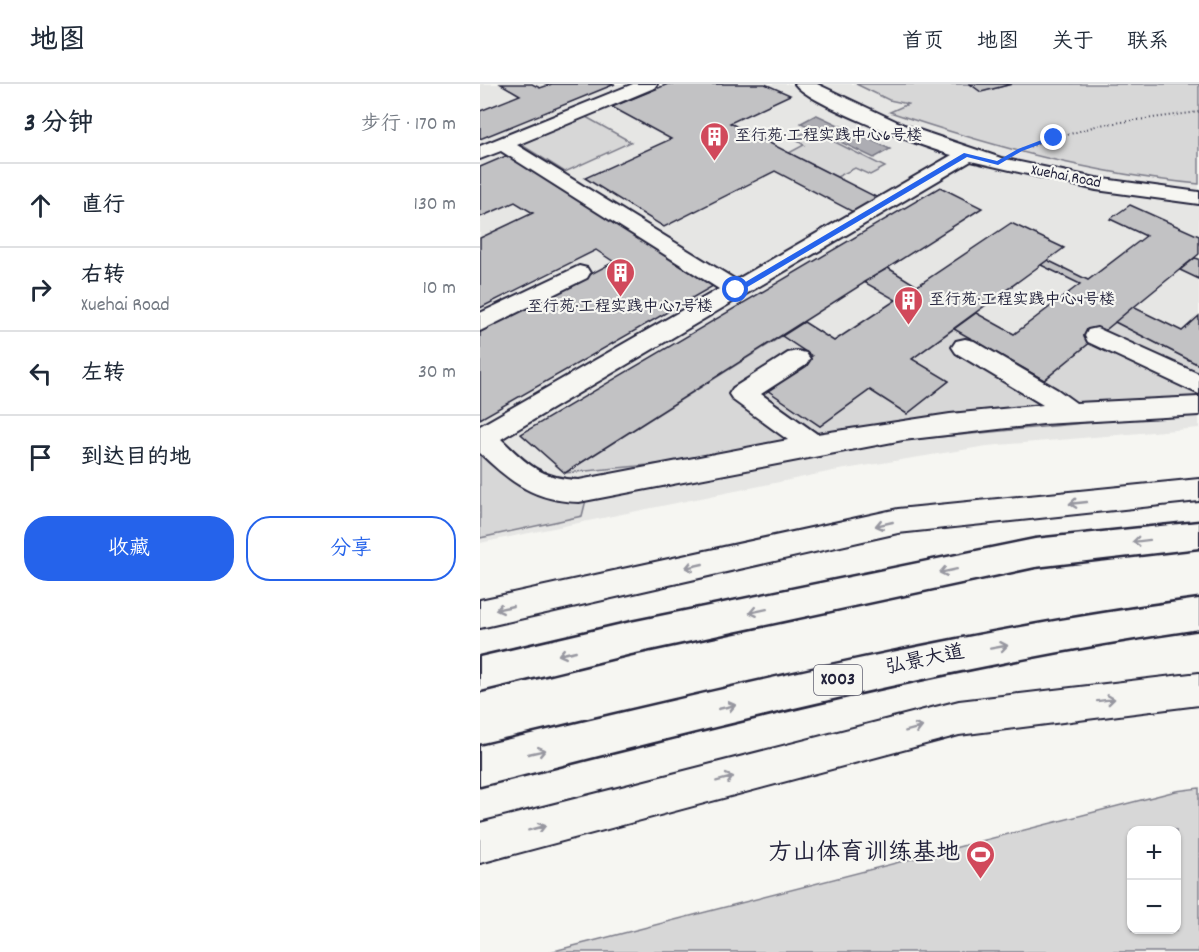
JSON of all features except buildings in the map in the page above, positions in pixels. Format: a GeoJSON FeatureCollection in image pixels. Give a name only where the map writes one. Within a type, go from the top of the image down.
{"type":"FeatureCollection","features":[{"type":"Feature","properties":{"kind":"main road"},"geometry":{"type":"LineString","coordinates":[[480,674],[631,638],[1035,553],[1199,535]]}},
{"type":"Feature","properties":{"kind":"main road","name":"弘景大道"},"geometry":{"type":"LineString","coordinates":[[480,766],[917,662],[1138,622],[1199,615]]}},
{"type":"Feature","properties":{"kind":"street"},"geometry":{"type":"LineString","coordinates":[[480,153],[648,84]]}},
{"type":"Feature","properties":{"kind":"street","name":"Xuehai Road"},"geometry":{"type":"LineString","coordinates":[[804,84],[863,115],[967,154],[998,163],[1118,187],[1199,198]]}},
{"type":"Feature","properties":{"kind":"street"},"geometry":{"type":"LineString","coordinates":[[502,144],[736,290]]}},
{"type":"Feature","properties":{"kind":"street"},"geometry":{"type":"LineString","coordinates":[[967,154],[481,439],[527,479],[545,490],[558,493],[579,491],[812,446],[948,424],[1071,412],[1199,405]]}},
{"type":"Feature","properties":{"kind":"street"},"geometry":{"type":"LineString","coordinates":[[480,323],[579,273]]}},
{"type":"Feature","properties":{"kind":"street"},"geometry":{"type":"LineString","coordinates":[[1097,336],[1199,385]]}},
{"type":"Feature","properties":{"kind":"street"},"geometry":{"type":"LineString","coordinates":[[965,347],[1049,396],[1071,412]]}},
{"type":"Feature","properties":{"kind":"street"},"geometry":{"type":"LineString","coordinates":[[796,359],[742,394],[797,432],[812,446]]}},
{"type":"Feature","properties":{"kind":"street"},"geometry":{"type":"LineString","coordinates":[[480,614],[898,521],[1199,490]]}},
{"type":"Feature","properties":{"kind":"street"},"geometry":{"type":"LineString","coordinates":[[480,843],[959,718],[1199,688]]}},
{"type":"Feature","properties":{"kind":"path"},"geometry":{"type":"LineString","coordinates":[[998,163],[1020,150],[1079,130],[1199,112]]}},
{"type":"Feature","properties":{"kind":"shaded area"},"geometry":{"type":"Polygon","coordinates":[[[480,84],[1199,84],[1199,428],[987,446],[833,471],[480,543],[480,84]]]}},
{"type":"Feature","properties":{"kind":"shaded area"},"geometry":{"type":"Polygon","coordinates":[[[856,84],[970,84],[981,92],[1012,84],[1199,84],[1199,184],[1081,166],[966,136],[890,112],[908,104],[889,100],[856,84]]]}},
{"type":"Feature","properties":{"kind":"shaded area"},"geometry":{"type":"Polygon","coordinates":[[[816,115],[890,149],[874,158],[801,123],[816,115]]]}},
{"type":"Feature","properties":{"kind":"shaded area"},"geometry":{"type":"Polygon","coordinates":[[[586,117],[631,142],[565,172],[520,144],[586,117]]]}},
{"type":"Feature","properties":{"kind":"shaded area"},"geometry":{"type":"Polygon","coordinates":[[[811,130],[885,167],[870,175],[855,168],[837,177],[789,153],[804,145],[793,138],[811,130]]]}},
{"type":"Feature","properties":{"kind":"shaded area"},"geometry":{"type":"Polygon","coordinates":[[[1115,322],[1199,365],[1199,412],[565,473],[782,336],[812,356],[765,388],[820,426],[870,390],[907,413],[949,381],[912,359],[954,329],[1044,380],[1115,322]]]}},
{"type":"Feature","properties":{"kind":"shaded area"},"geometry":{"type":"Polygon","coordinates":[[[480,451],[587,496],[582,516],[480,538],[480,451]]]}},
{"type":"Feature","properties":{"kind":"shaded area","name":"方山体育训练基地"},"geometry":{"type":"Polygon","coordinates":[[[1199,788],[1199,952],[550,952],[1176,791],[1199,788]]]}},
{"type":"Feature","properties":{"kind":"place","name":"至行苑·工程实践中心6号楼"},"geometry":{"type":"Point","coordinates":[714,162]}},
{"type":"Feature","properties":{"kind":"place","name":"至行苑·工程实践中心7号楼"},"geometry":{"type":"Point","coordinates":[620,298]}},
{"type":"Feature","properties":{"kind":"place","name":"至行苑·工程实践中心4号楼"},"geometry":{"type":"Point","coordinates":[908,326]}},
{"type":"Feature","properties":{"kind":"place","name":"方山体育训练基地"},"geometry":{"type":"Point","coordinates":[981,880]}},
{"type":"Feature","properties":{"kind":"route"},"geometry":{"type":"LineString","coordinates":[[736,290],[967,154],[998,163],[1020,150],[1054,138]]}}]}
